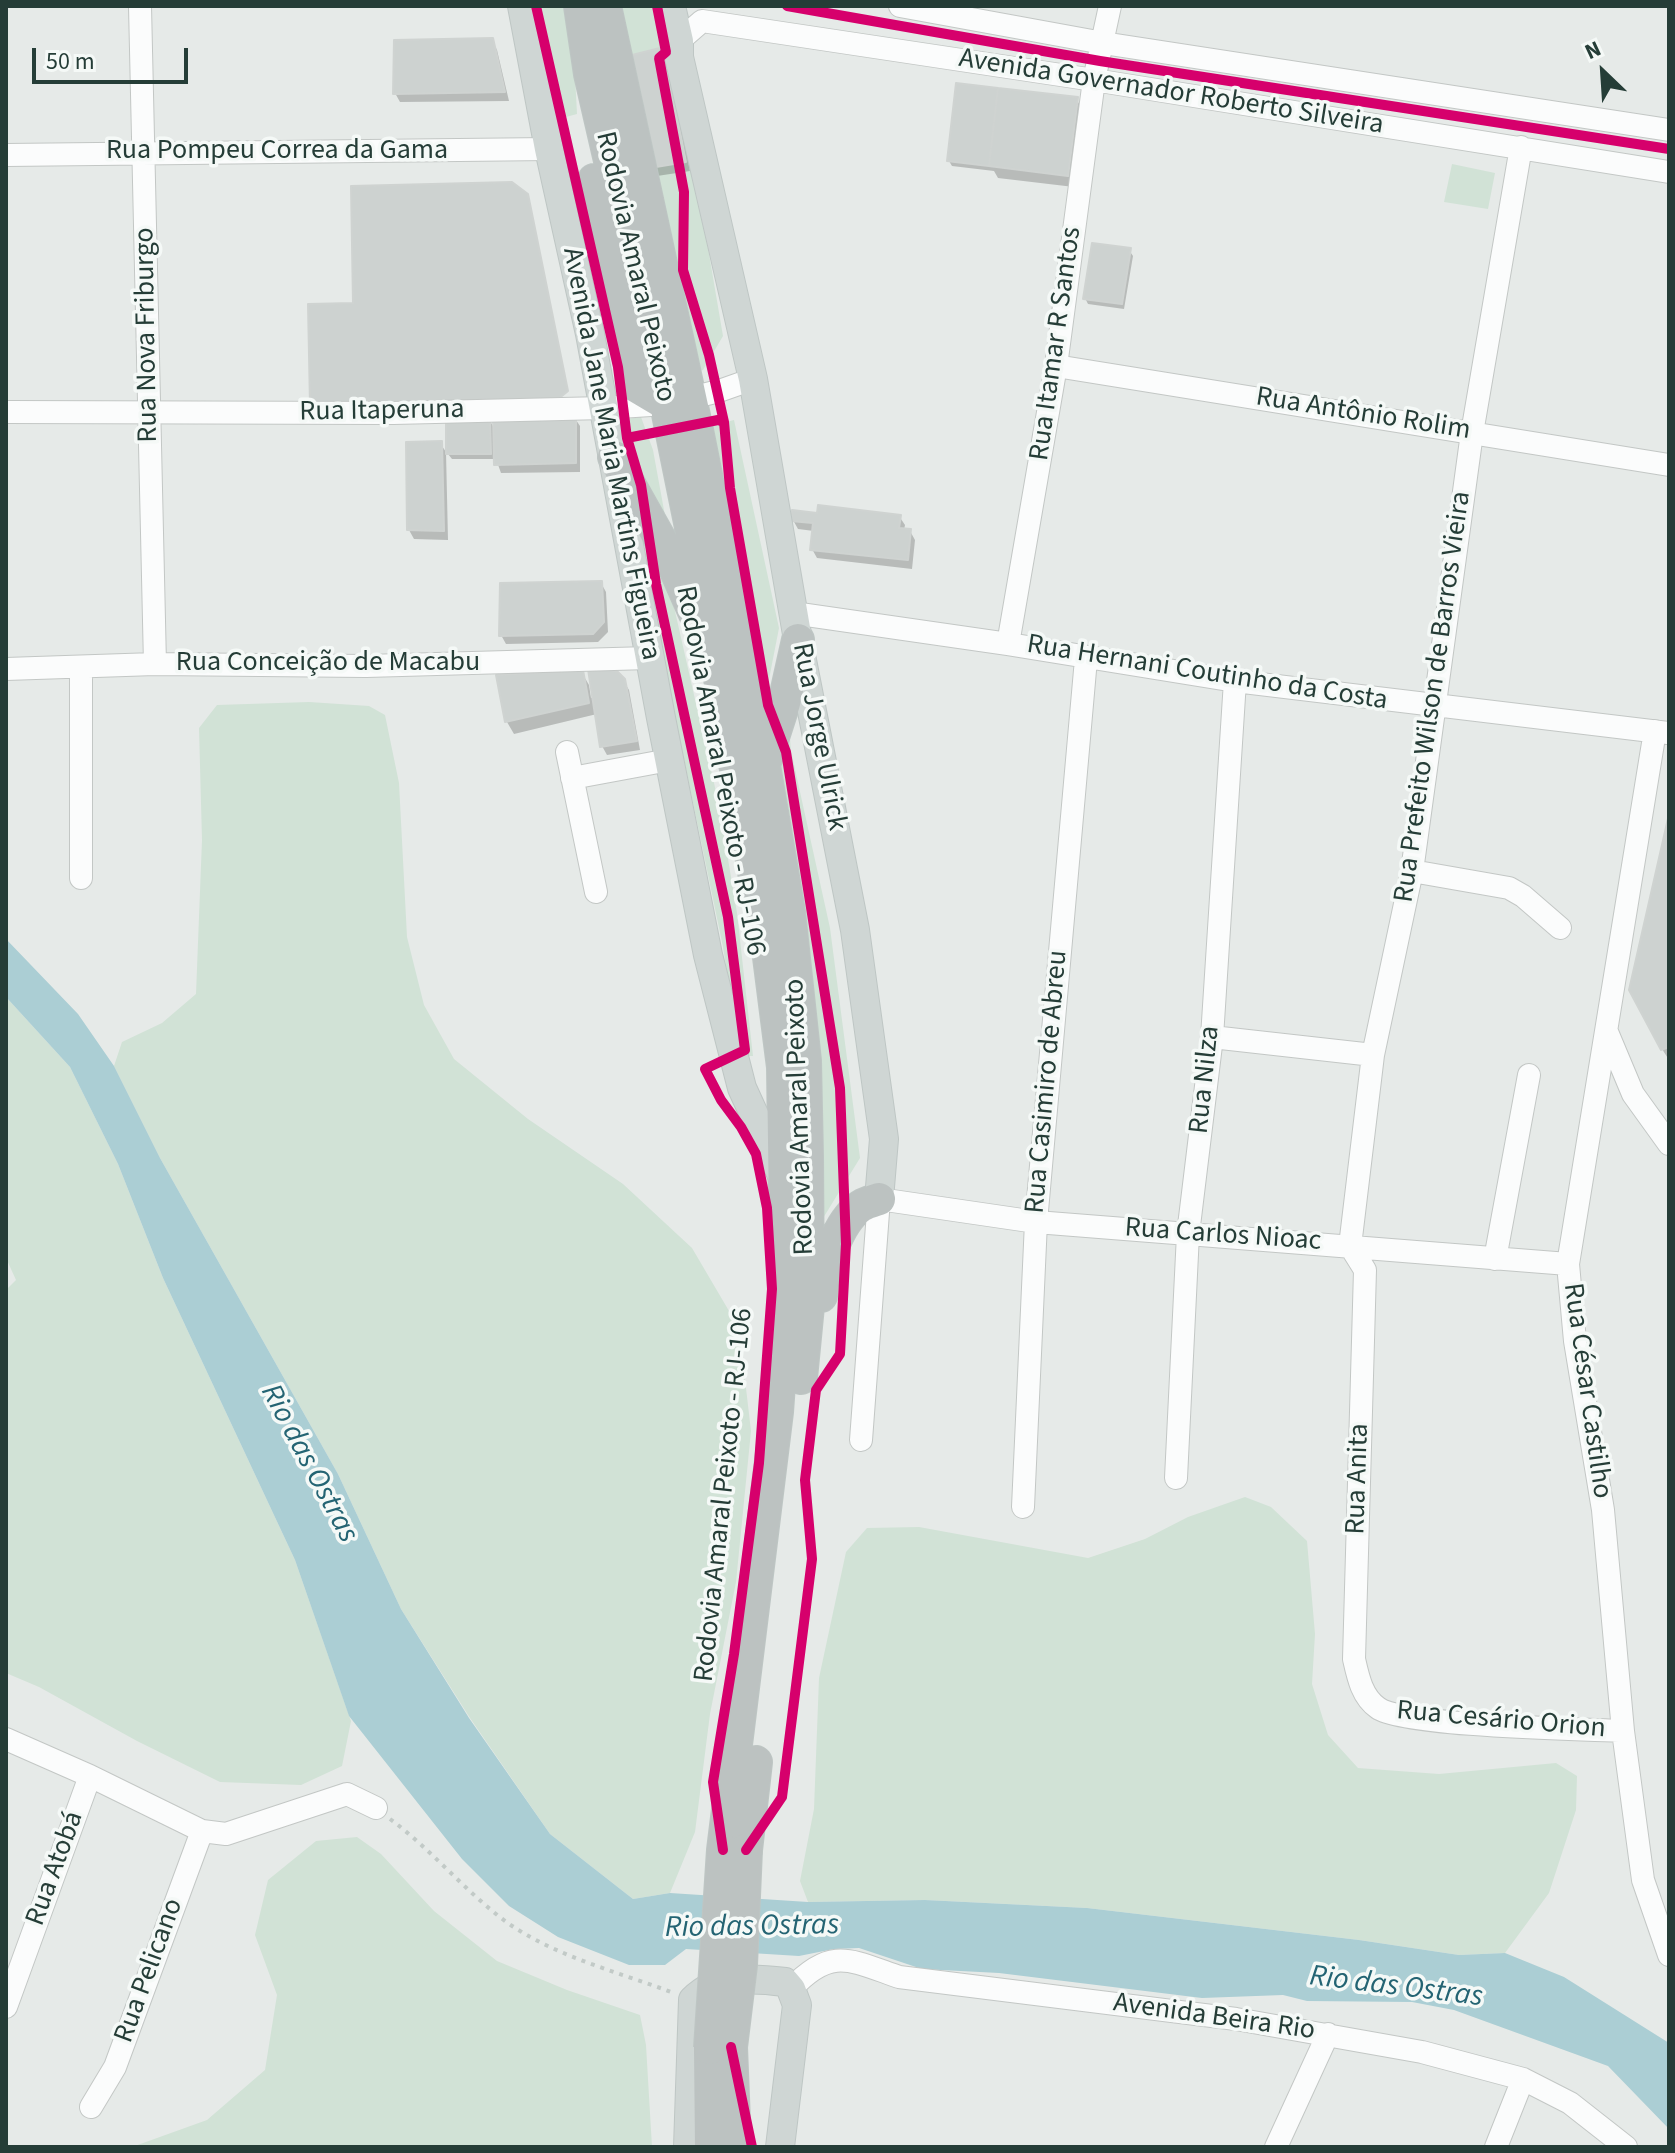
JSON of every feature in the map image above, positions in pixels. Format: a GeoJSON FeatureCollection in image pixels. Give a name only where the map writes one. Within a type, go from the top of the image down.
{"type":"FeatureCollection","features":[{"type":"Feature","properties":{"kind":"highway"},"geometry":{"type":"LineString","coordinates":[[580,6],[590,74],[589,135],[595,192],[634,385],[679,402]]}},
{"type":"Feature","properties":{"kind":"highway","name":"Rodovia Amaral Peixoto"},"geometry":{"type":"LineString","coordinates":[[605,6],[679,402],[722,689],[769,957],[783,1067],[786,1286],[711,2147]]}},
{"type":"Feature","properties":{"kind":"highway","name":"Rodovia Amaral Peixoto"},"geometry":{"type":"LineString","coordinates":[[679,402],[764,765],[789,912],[805,1061],[808,1306],[801,1380],[735,1850]]}},
{"type":"Feature","properties":{"kind":"highway"},"geometry":{"type":"LineString","coordinates":[[614,457],[680,578],[722,689]]}},
{"type":"Feature","properties":{"kind":"highway"},"geometry":{"type":"LineString","coordinates":[[764,765],[784,703],[796,626]]}},
{"type":"Feature","properties":{"kind":"highway"},"geometry":{"type":"LineString","coordinates":[[801,1380],[817,1344],[822,1273],[839,1235],[854,1212],[879,1199]]}},
{"type":"Feature","properties":{"kind":"highway","name":"Rodovia Amaral Peixoto"},"geometry":{"type":"LineString","coordinates":[[721,2048],[735,2147]]}},
{"type":"Feature","properties":{"kind":"main road","name":"Avenida Jane Maria Martins Figueira"},"geometry":{"type":"LineString","coordinates":[[522,6],[614,457],[649,658],[708,955],[742,1088],[784,1180]]}},
{"type":"Feature","properties":{"kind":"main road","name":"Rua Jorge Ulrick"},"geometry":{"type":"LineString","coordinates":[[671,6],[679,41],[679,57],[753,379],[796,626],[855,930],[884,1139],[879,1199]]}},
{"type":"Feature","properties":{"kind":"main road"},"geometry":{"type":"LineString","coordinates":[[742,1088],[783,1067]]}},
{"type":"Feature","properties":{"kind":"main road"},"geometry":{"type":"LineString","coordinates":[[688,2147],[693,2000],[710,1987],[749,1978],[785,1982],[797,2005],[780,2147]]}},
{"type":"Feature","properties":{"kind":"street","name":"Rua Nova Friburgo"},"geometry":{"type":"LineString","coordinates":[[140,6],[155,664]]}},
{"type":"Feature","properties":{"kind":"street","name":"Avenida Governador Roberto Silveira"},"geometry":{"type":"LineString","coordinates":[[900,6],[1103,43],[1669,130]]}},
{"type":"Feature","properties":{"kind":"street","name":"Rua Itamar R Santos"},"geometry":{"type":"LineString","coordinates":[[1008,644],[1056,366],[1094,80],[1110,6]]}},
{"type":"Feature","properties":{"kind":"street","name":"Avenida Governador Roberto Silveira"},"geometry":{"type":"LineString","coordinates":[[679,41],[702,21],[1669,172]]}},
{"type":"Feature","properties":{"kind":"street","name":"Rua Prefeito Wilson de Barros Vieira"},"geometry":{"type":"LineString","coordinates":[[1350,1246],[1373,1055],[1412,871],[1472,433],[1521,147]]}},
{"type":"Feature","properties":{"kind":"street","name":"Rua Pompeu Correa da Gama"},"geometry":{"type":"LineString","coordinates":[[6,155],[549,149]]}},
{"type":"Feature","properties":{"kind":"street","name":"Rua Antônio Rolim"},"geometry":{"type":"LineString","coordinates":[[1056,366],[1669,465]]}},
{"type":"Feature","properties":{"kind":"street","name":"Rua Itaperuna"},"geometry":{"type":"LineString","coordinates":[[6,412],[393,413],[604,408],[679,402],[753,379]]}},
{"type":"Feature","properties":{"kind":"street","name":"Rua Hernani Coutinho da Costa"},"geometry":{"type":"LineString","coordinates":[[796,626],[1008,644],[1235,681],[1662,732]]}},
{"type":"Feature","properties":{"kind":"street","name":"Rua Conceição de Macabu"},"geometry":{"type":"LineString","coordinates":[[6,669],[155,664],[366,666],[649,658]]}},
{"type":"Feature","properties":{"kind":"street","name":"Rua Casimiro de Abreu"},"geometry":{"type":"LineString","coordinates":[[1023,1507],[1036,1222],[1086,659]]}},
{"type":"Feature","properties":{"kind":"street"},"geometry":{"type":"LineString","coordinates":[[81,668],[81,878]]}},
{"type":"Feature","properties":{"kind":"street","name":"Rua Nilza"},"geometry":{"type":"LineString","coordinates":[[1176,1478],[1188,1234],[1212,1037],[1235,681]]}},
{"type":"Feature","properties":{"kind":"street","name":"Rua César Castilho"},"geometry":{"type":"LineString","coordinates":[[1662,732],[1568,1264],[1575,1341],[1603,1510],[1623,1731],[1643,1880],[1669,1955]]}},
{"type":"Feature","properties":{"kind":"street"},"geometry":{"type":"LineString","coordinates":[[567,752],[596,892]]}},
{"type":"Feature","properties":{"kind":"street"},"geometry":{"type":"LineString","coordinates":[[572,778],[669,760]]}},
{"type":"Feature","properties":{"kind":"street"},"geometry":{"type":"LineString","coordinates":[[1412,871],[1509,888],[1560,928]]}},
{"type":"Feature","properties":{"kind":"street"},"geometry":{"type":"LineString","coordinates":[[1607,1031],[1633,1094],[1669,1144]]}},
{"type":"Feature","properties":{"kind":"street"},"geometry":{"type":"LineString","coordinates":[[1212,1037],[1373,1055]]}},
{"type":"Feature","properties":{"kind":"street"},"geometry":{"type":"LineString","coordinates":[[1495,1259],[1529,1075]]}},
{"type":"Feature","properties":{"kind":"street","name":"Rua Carlos Nioac"},"geometry":{"type":"LineString","coordinates":[[879,1199],[1036,1222],[1568,1264]]}},
{"type":"Feature","properties":{"kind":"street","name":"Rua Jorge Ulrick"},"geometry":{"type":"LineString","coordinates":[[861,1440],[879,1199]]}},
{"type":"Feature","properties":{"kind":"street","name":"Rua Anita"},"geometry":{"type":"LineString","coordinates":[[1350,1246],[1365,1270],[1354,1659],[1358,1680],[1379,1709]]}},
{"type":"Feature","properties":{"kind":"street","name":"Rua Cesário Orion"},"geometry":{"type":"LineString","coordinates":[[1379,1709],[1418,1719],[1623,1731]]}},
{"type":"Feature","properties":{"kind":"street"},"geometry":{"type":"LineString","coordinates":[[6,1739],[202,1831],[226,1834],[347,1794],[376,1808]]}},
{"type":"Feature","properties":{"kind":"street","name":"Rua Atobá"},"geometry":{"type":"LineString","coordinates":[[6,2007],[90,1776]]}},
{"type":"Feature","properties":{"kind":"street","name":"Rua Pelicano"},"geometry":{"type":"LineString","coordinates":[[91,2107],[115,2067],[202,1831]]}},
{"type":"Feature","properties":{"kind":"street","name":"Avenida Beira Rio"},"geometry":{"type":"LineString","coordinates":[[791,1989],[825,1961],[854,1961],[899,1977],[1236,2019],[1328,2034],[1422,2052],[1523,2079],[1570,2103],[1626,2147]]}},
{"type":"Feature","properties":{"kind":"street"},"geometry":{"type":"LineString","coordinates":[[1276,2147],[1328,2034]]}},
{"type":"Feature","properties":{"kind":"street"},"geometry":{"type":"LineString","coordinates":[[1496,2147],[1523,2079]]}},
{"type":"Feature","properties":{"kind":"path"},"geometry":{"type":"LineString","coordinates":[[376,1808],[415,1837],[464,1886],[511,1924],[549,1947],[693,2000]]}},
{"type":"Feature","properties":{"kind":"green space"},"geometry":{"type":"Polygon","coordinates":[[[544,6],[563,6],[574,56],[577,114],[562,118],[541,10],[544,6]]]}},
{"type":"Feature","properties":{"kind":"green space"},"geometry":{"type":"Polygon","coordinates":[[[621,6],[657,6],[693,160],[723,336],[703,370],[690,374],[621,6]]]}},
{"type":"Feature","properties":{"kind":"green space"},"geometry":{"type":"Polygon","coordinates":[[[1452,164],[1495,173],[1488,209],[1444,202],[1452,164]]]}},
{"type":"Feature","properties":{"kind":"green space"},"geometry":{"type":"Polygon","coordinates":[[[641,417],[653,450],[670,543],[629,465],[619,420],[641,417]]]}},
{"type":"Feature","properties":{"kind":"green space"},"geometry":{"type":"Polygon","coordinates":[[[734,420],[779,628],[763,710],[703,428],[734,420]]]}},
{"type":"Feature","properties":{"kind":"green space"},"geometry":{"type":"Polygon","coordinates":[[[645,535],[672,598],[719,805],[737,913],[753,1056],[740,1056],[723,947],[646,576],[645,535]]]}},
{"type":"Feature","properties":{"kind":"green space"},"geometry":{"type":"Polygon","coordinates":[[[309,702],[369,706],[385,715],[399,783],[407,937],[424,1005],[454,1059],[528,1119],[623,1184],[692,1248],[739,1328],[751,1431],[736,1582],[710,1714],[695,1832],[670,1893],[633,1899],[550,1834],[470,1718],[401,1609],[338,1474],[160,1158],[114,1066],[122,1042],[162,1023],[196,994],[202,840],[199,728],[217,705],[309,702]]]}},
{"type":"Feature","properties":{"kind":"green space"},"geometry":{"type":"Polygon","coordinates":[[[788,713],[791,751],[830,928],[860,1158],[817,1228],[773,768],[788,713]]]}},
{"type":"Feature","properties":{"kind":"green space"},"geometry":{"type":"Polygon","coordinates":[[[6,997],[70,1067],[118,1164],[163,1278],[295,1560],[351,1721],[342,1766],[301,1785],[220,1782],[39,1687],[6,1673],[6,1290],[16,1280],[6,1258],[6,997]]]}},
{"type":"Feature","properties":{"kind":"green space"},"geometry":{"type":"Polygon","coordinates":[[[1245,1497],[1271,1507],[1307,1541],[1315,1634],[1312,1684],[1328,1735],[1358,1768],[1439,1774],[1556,1763],[1577,1776],[1576,1810],[1549,1893],[1505,1953],[1459,1955],[1087,1908],[925,1900],[808,1902],[800,1881],[814,1809],[819,1678],[846,1552],[867,1528],[919,1527],[1088,1558],[1145,1539],[1188,1517],[1245,1497]]]}},
{"type":"Feature","properties":{"kind":"green space"},"geometry":{"type":"Polygon","coordinates":[[[357,1837],[381,1854],[434,1911],[497,1961],[567,1990],[640,2015],[646,2045],[652,2147],[132,2147],[207,2120],[265,2070],[277,1995],[255,1935],[268,1880],[316,1841],[357,1837]]]}},
{"type":"Feature","properties":{"kind":"water","name":"Rio das Ostras"},"geometry":{"type":"Polygon","coordinates":[[[6,939],[78,1014],[114,1066],[160,1158],[338,1474],[401,1609],[469,1718],[550,1834],[633,1899],[670,1893],[808,1902],[925,1900],[1087,1908],[1459,1955],[1505,1953],[1564,1977],[1669,2043],[1669,2129],[1608,2066],[1454,2010],[1412,2002],[1307,2001],[1283,1995],[1202,1998],[999,1973],[922,1969],[859,1948],[799,1956],[686,1949],[665,1965],[629,1965],[558,1937],[509,1906],[462,1859],[349,1716],[295,1560],[163,1278],[118,1164],[70,1067],[6,997],[6,939]]]}},
{"type":"Feature","properties":{"kind":"building"},"geometry":{"type":"Polygon","coordinates":[[[493,38],[505,92],[393,94],[394,40],[493,38]]]}},
{"type":"Feature","properties":{"kind":"building"},"geometry":{"type":"Polygon","coordinates":[[[664,47],[686,162],[650,168],[628,56],[664,47]]]}},
{"type":"Feature","properties":{"kind":"building"},"geometry":{"type":"Polygon","coordinates":[[[956,83],[998,88],[989,166],[947,161],[956,83]]]}},
{"type":"Feature","properties":{"kind":"building"},"geometry":{"type":"Polygon","coordinates":[[[998,88],[1078,97],[1068,176],[989,166],[998,88]]]}},
{"type":"Feature","properties":{"kind":"building"},"geometry":{"type":"Polygon","coordinates":[[[512,182],[528,194],[568,391],[557,400],[310,405],[308,304],[353,303],[351,186],[512,182]]]}},
{"type":"Feature","properties":{"kind":"building"},"geometry":{"type":"Polygon","coordinates":[[[1092,243],[1131,248],[1122,304],[1083,299],[1092,243]]]}},
{"type":"Feature","properties":{"kind":"building"},"geometry":{"type":"Polygon","coordinates":[[[576,415],[576,463],[494,465],[493,416],[576,415]]]}},
{"type":"Feature","properties":{"kind":"building"},"geometry":{"type":"Polygon","coordinates":[[[490,417],[491,454],[446,454],[446,418],[490,417]]]}},
{"type":"Feature","properties":{"kind":"building"},"geometry":{"type":"Polygon","coordinates":[[[442,441],[444,531],[407,530],[406,442],[442,441]]]}},
{"type":"Feature","properties":{"kind":"building"},"geometry":{"type":"Polygon","coordinates":[[[818,505],[901,515],[899,528],[911,529],[908,560],[810,550],[813,523],[791,521],[792,510],[817,513],[818,505]]]}},
{"type":"Feature","properties":{"kind":"building"},"geometry":{"type":"Polygon","coordinates":[[[602,581],[604,622],[593,634],[499,636],[500,583],[602,581]]]}},
{"type":"Feature","properties":{"kind":"building"},"geometry":{"type":"Polygon","coordinates":[[[601,667],[618,672],[625,679],[637,741],[600,747],[588,669],[601,667]]]}},
{"type":"Feature","properties":{"kind":"building"},"geometry":{"type":"Polygon","coordinates":[[[583,670],[589,703],[505,722],[496,675],[583,670]]]}},
{"type":"Feature","properties":{"kind":"building"},"geometry":{"type":"Polygon","coordinates":[[[1669,814],[1669,1047],[1661,1050],[1629,990],[1669,814]]]}},
{"type":"Feature","properties":{"kind":"cycle path","name":"Rodovia Amaral Peixoto - RJ-106"},"geometry":{"type":"LineString","coordinates":[[536,6],[618,367],[627,438],[641,485],[656,584],[728,917],[745,1050],[705,1069],[756,1154],[767,1208],[772,1289],[759,1463],[734,1654],[713,1782],[723,1850]]}},
{"type":"Feature","properties":{"kind":"cycle path"},"geometry":{"type":"LineString","coordinates":[[627,438],[718,420],[724,422],[709,355],[683,270],[684,192],[659,58],[666,52],[657,6]]}},
{"type":"Feature","properties":{"kind":"cycle path"},"geometry":{"type":"LineString","coordinates":[[787,6],[1100,61],[1669,149]]}},
{"type":"Feature","properties":{"kind":"cycle path"},"geometry":{"type":"LineString","coordinates":[[724,422],[730,488],[768,705],[786,752],[840,1088],[846,1244],[840,1354],[816,1390],[805,1480],[812,1559],[782,1797],[746,1850]]}},
{"type":"Feature","properties":{"kind":"cycle path"},"geometry":{"type":"LineString","coordinates":[[731,2047],[752,2147]]}}]}
